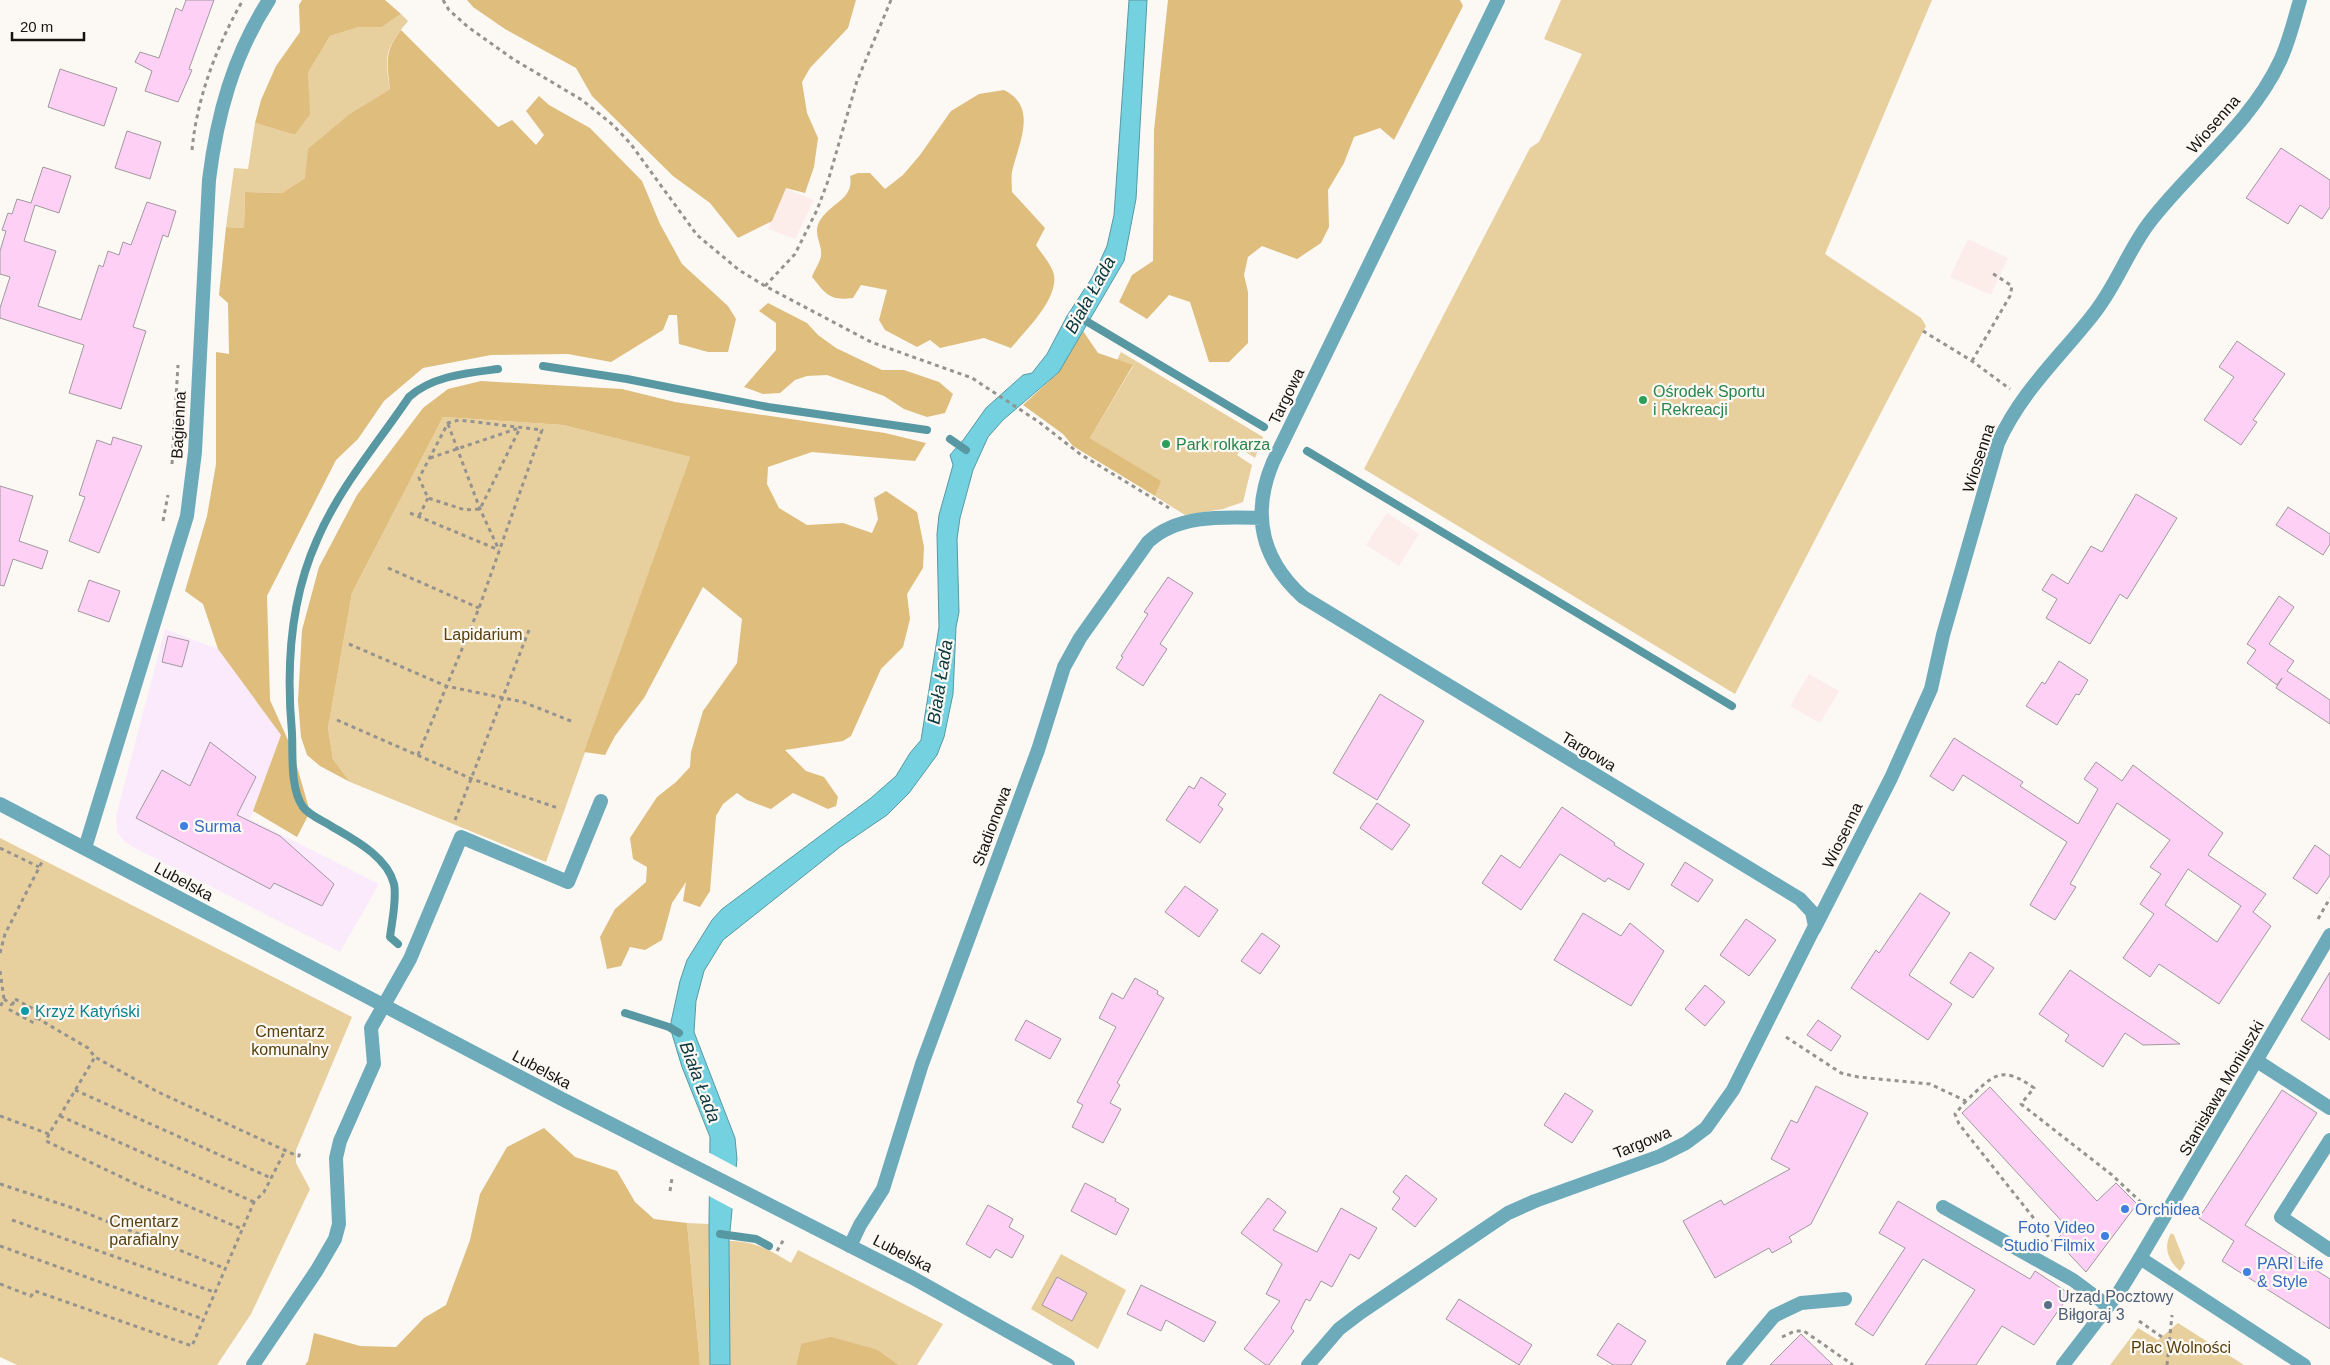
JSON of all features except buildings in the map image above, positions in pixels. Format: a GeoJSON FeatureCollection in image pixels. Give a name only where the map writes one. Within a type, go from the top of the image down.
{"type":"FeatureCollection","features":[{"type":"Feature","properties":{"kind":"street","name":"Bagienna"},"geometry":{"type":"LineString","coordinates":[[85,848],[187,516],[195,452],[209,180],[214,140],[232,73],[245,42],[268,0]]}},
{"type":"Feature","properties":{"kind":"street","name":"Targowa"},"geometry":{"type":"LineString","coordinates":[[1308,1365],[1339,1329],[1498,1219],[1535,1201],[1660,1156],[1686,1143],[1706,1128],[1733,1090],[1814,929],[1812,912],[1800,899],[1303,597],[1278,570],[1265,541],[1262,518],[1264,488],[1273,462],[1498,0]]}},
{"type":"Feature","properties":{"kind":"street","name":"Wiosenna"},"geometry":{"type":"LineString","coordinates":[[1814,929],[1891,778],[1931,689],[1943,635],[1998,443],[2022,398],[2093,316],[2112,290],[2142,232],[2161,207],[2225,140],[2262,92],[2280,61],[2300,0]]}},
{"type":"Feature","properties":{"kind":"street","name":"Stadionowa"},"geometry":{"type":"LineString","coordinates":[[850,1246],[860,1225],[883,1189],[922,1064],[1038,750],[1054,694],[1070,653],[1148,542],[1157,534],[1167,528],[1194,521],[1262,518]]}},
{"type":"Feature","properties":{"kind":"street"},"geometry":{"type":"LineString","coordinates":[[253,1365],[318,1270],[335,1240],[339,1224],[336,1158],[340,1141],[374,1064],[371,1028],[410,959],[460,837],[568,882],[601,801]]}},
{"type":"Feature","properties":{"kind":"street","name":"Lubelska"},"geometry":{"type":"LineString","coordinates":[[0,804],[687,1164],[952,1299],[1068,1365]]}},
{"type":"Feature","properties":{"kind":"street","name":"Stanisława Moniuszki"},"geometry":{"type":"LineString","coordinates":[[2140,1258],[2330,935]]}},
{"type":"Feature","properties":{"kind":"street"},"geometry":{"type":"LineString","coordinates":[[2257,1061],[2330,1108]]}},
{"type":"Feature","properties":{"kind":"street"},"geometry":{"type":"LineString","coordinates":[[2330,1140],[2281,1216],[2330,1250]]}},
{"type":"Feature","properties":{"kind":"street"},"geometry":{"type":"LineString","coordinates":[[1943,1207],[2073,1280],[2108,1306]]}},
{"type":"Feature","properties":{"kind":"street"},"geometry":{"type":"LineString","coordinates":[[2063,1365],[2108,1306],[2140,1258],[2304,1365]]}},
{"type":"Feature","properties":{"kind":"street"},"geometry":{"type":"LineString","coordinates":[[1733,1365],[1774,1316],[1801,1303],[1845,1299]]}},
{"type":"Feature","properties":{"kind":"path"},"geometry":{"type":"LineString","coordinates":[[191,160],[204,92],[221,43],[244,0]]}},
{"type":"Feature","properties":{"kind":"path"},"geometry":{"type":"LineString","coordinates":[[443,0],[450,10],[468,27],[513,59],[582,100],[613,125],[630,143],[697,235],[739,270],[764,286],[871,342],[962,373],[1031,417],[1080,454],[1176,512]]}},
{"type":"Feature","properties":{"kind":"path"},"geometry":{"type":"LineString","coordinates":[[764,286],[795,254],[817,210],[828,181],[857,81],[891,0]]}},
{"type":"Feature","properties":{"kind":"path"},"geometry":{"type":"LineString","coordinates":[[1972,361],[2010,296],[2012,286],[1992,273]]}},
{"type":"Feature","properties":{"kind":"path"},"geometry":{"type":"LineString","coordinates":[[1923,332],[1972,361],[2022,398]]}},
{"type":"Feature","properties":{"kind":"path"},"geometry":{"type":"LineString","coordinates":[[172,467],[178,364]]}},
{"type":"Feature","properties":{"kind":"path"},"geometry":{"type":"LineString","coordinates":[[418,755],[479,608],[542,430],[460,420],[448,423],[419,478],[428,498],[465,510],[480,509]]}},
{"type":"Feature","properties":{"kind":"path"},"geometry":{"type":"LineString","coordinates":[[448,423],[480,509],[499,550]]}},
{"type":"Feature","properties":{"kind":"path"},"geometry":{"type":"LineString","coordinates":[[429,458],[520,428]]}},
{"type":"Feature","properties":{"kind":"path"},"geometry":{"type":"LineString","coordinates":[[480,509],[520,428]]}},
{"type":"Feature","properties":{"kind":"path"},"geometry":{"type":"LineString","coordinates":[[163,525],[170,486]]}},
{"type":"Feature","properties":{"kind":"path"},"geometry":{"type":"LineString","coordinates":[[419,516],[428,498]]}},
{"type":"Feature","properties":{"kind":"path"},"geometry":{"type":"LineString","coordinates":[[410,513],[499,550]]}},
{"type":"Feature","properties":{"kind":"path"},"geometry":{"type":"LineString","coordinates":[[388,568],[479,608]]}},
{"type":"Feature","properties":{"kind":"path"},"geometry":{"type":"LineString","coordinates":[[460,837],[454,824],[529,630]]}},
{"type":"Feature","properties":{"kind":"path"},"geometry":{"type":"LineString","coordinates":[[349,644],[446,686],[540,707],[571,720]]}},
{"type":"Feature","properties":{"kind":"path"},"geometry":{"type":"LineString","coordinates":[[337,720],[472,779],[558,808]]}},
{"type":"Feature","properties":{"kind":"path"},"geometry":{"type":"LineString","coordinates":[[0,848],[39,867]]}},
{"type":"Feature","properties":{"kind":"path"},"geometry":{"type":"LineString","coordinates":[[0,953],[5,934],[43,860]]}},
{"type":"Feature","properties":{"kind":"path"},"geometry":{"type":"LineString","coordinates":[[0,970],[4,999],[0,1007]]}},
{"type":"Feature","properties":{"kind":"path"},"geometry":{"type":"LineString","coordinates":[[4,999],[12,1005]]}},
{"type":"Feature","properties":{"kind":"path"},"geometry":{"type":"LineString","coordinates":[[15,999],[40,1012],[34,1023],[10,1010],[12,1005],[15,999]]}},
{"type":"Feature","properties":{"kind":"path"},"geometry":{"type":"LineString","coordinates":[[37,1018],[88,1048],[95,1057],[158,1092],[299,1156],[300,1150]]}},
{"type":"Feature","properties":{"kind":"path"},"geometry":{"type":"LineString","coordinates":[[1786,1037],[1841,1072],[1858,1077],[1930,1084],[1966,1101]]}},
{"type":"Feature","properties":{"kind":"path"},"geometry":{"type":"LineString","coordinates":[[95,1057],[46,1141],[138,1185],[242,1230]]}},
{"type":"Feature","properties":{"kind":"path"},"geometry":{"type":"LineString","coordinates":[[2065,1254],[2047,1235],[1959,1124],[1955,1114],[1966,1101],[1994,1076],[2000,1074],[2025,1082],[2034,1088],[2022,1104],[2112,1175],[2143,1204]]}},
{"type":"Feature","properties":{"kind":"path"},"geometry":{"type":"LineString","coordinates":[[75,1090],[271,1178]]}},
{"type":"Feature","properties":{"kind":"path"},"geometry":{"type":"LineString","coordinates":[[0,1116],[49,1134]]}},
{"type":"Feature","properties":{"kind":"path"},"geometry":{"type":"LineString","coordinates":[[60,1116],[254,1202]]}},
{"type":"Feature","properties":{"kind":"path"},"geometry":{"type":"LineString","coordinates":[[0,1284],[31,1296],[35,1291],[192,1346],[254,1202],[264,1192],[286,1149]]}},
{"type":"Feature","properties":{"kind":"path"},"geometry":{"type":"LineString","coordinates":[[670,1192],[672,1178]]}},
{"type":"Feature","properties":{"kind":"path"},"geometry":{"type":"LineString","coordinates":[[0,1184],[76,1209],[224,1268]]}},
{"type":"Feature","properties":{"kind":"path"},"geometry":{"type":"LineString","coordinates":[[12,1220],[214,1292]]}},
{"type":"Feature","properties":{"kind":"path"},"geometry":{"type":"LineString","coordinates":[[777,1251],[784,1239]]}},
{"type":"Feature","properties":{"kind":"path"},"geometry":{"type":"LineString","coordinates":[[0,1246],[203,1318]]}},
{"type":"Feature","properties":{"kind":"path"},"geometry":{"type":"LineString","coordinates":[[2167,1365],[2172,1315]]}},
{"type":"Feature","properties":{"kind":"path"},"geometry":{"type":"LineString","coordinates":[[2139,1321],[2169,1342]]}},
{"type":"Feature","properties":{"kind":"path"},"geometry":{"type":"LineString","coordinates":[[1774,1341],[1795,1331],[1804,1331],[1853,1365]]}},
{"type":"Feature","properties":{"kind":"shaded area"},"geometry":{"type":"Polygon","coordinates":[[[302,0],[385,0],[401,14],[382,27],[359,27],[330,36],[308,73],[310,114],[295,135],[255,123],[261,100],[276,66],[300,32],[299,5],[302,0]]]}},
{"type":"Feature","properties":{"kind":"shaded area"},"geometry":{"type":"Polygon","coordinates":[[[467,0],[856,0],[848,28],[810,68],[802,82],[807,113],[818,138],[814,167],[805,193],[786,188],[772,221],[738,238],[710,203],[673,176],[592,96],[576,68],[505,29],[473,7],[467,0]]]}},
{"type":"Feature","properties":{"kind":"shaded area"},"geometry":{"type":"Polygon","coordinates":[[[1168,0],[1460,0],[1463,6],[1394,140],[1380,128],[1354,137],[1344,163],[1328,190],[1329,227],[1321,243],[1297,259],[1262,246],[1248,257],[1244,275],[1248,292],[1248,343],[1229,362],[1209,362],[1190,302],[1169,295],[1147,319],[1119,302],[1132,275],[1153,261],[1154,130],[1168,0]]]}},
{"type":"Feature","properties":{"kind":"shaded area"},"geometry":{"type":"Polygon","coordinates":[[[401,30],[498,127],[512,120],[536,145],[544,135],[526,111],[539,96],[549,105],[590,128],[642,181],[660,224],[682,264],[728,306],[736,319],[728,352],[708,352],[679,344],[677,315],[669,315],[663,330],[611,362],[568,354],[491,355],[423,368],[384,401],[358,439],[336,460],[267,596],[270,700],[292,749],[310,812],[297,837],[253,811],[281,735],[218,649],[203,604],[185,591],[207,516],[216,464],[216,352],[229,354],[228,303],[219,295],[226,227],[244,228],[245,192],[282,193],[305,178],[308,149],[351,113],[390,89],[388,72],[389,51],[401,30]]]}},
{"type":"Feature","properties":{"kind":"shaded area"},"geometry":{"type":"Polygon","coordinates":[[[1004,90],[1015,97],[1021,106],[1023,116],[1021,138],[1012,172],[1012,192],[1045,228],[1036,245],[1053,271],[1054,285],[1051,295],[1032,324],[1011,348],[984,338],[940,348],[930,340],[917,347],[885,330],[879,320],[887,290],[861,285],[853,298],[838,298],[825,292],[812,277],[821,256],[817,227],[828,210],[846,194],[849,189],[850,176],[858,173],[870,173],[885,189],[903,175],[920,155],[951,111],[979,94],[1004,90]]]}},
{"type":"Feature","properties":{"kind":"shaded area"},"geometry":{"type":"Polygon","coordinates":[[[775,184],[814,200],[795,239],[768,229],[770,224],[760,220],[775,184]]]}},
{"type":"Feature","properties":{"kind":"shaded area"},"geometry":{"type":"Polygon","coordinates":[[[1968,239],[2008,258],[1991,295],[1950,277],[1968,239]]]}},
{"type":"Feature","properties":{"kind":"shaded area"},"geometry":{"type":"Polygon","coordinates":[[[768,303],[807,323],[818,335],[836,348],[882,370],[904,370],[939,382],[953,394],[945,413],[927,417],[904,409],[884,396],[827,375],[807,376],[795,380],[780,393],[763,394],[744,387],[776,350],[776,323],[759,311],[768,303]]]}},
{"type":"Feature","properties":{"kind":"shaded area"},"geometry":{"type":"Polygon","coordinates":[[[1083,331],[1098,353],[1133,365],[1090,438],[1161,481],[1155,496],[1073,446],[1063,434],[1023,405],[1059,372],[1083,331]]]}},
{"type":"Feature","properties":{"kind":"shaded area"},"geometry":{"type":"Polygon","coordinates":[[[481,381],[622,389],[675,402],[885,433],[926,443],[915,461],[812,452],[768,467],[767,484],[779,508],[807,525],[843,523],[872,533],[878,519],[874,498],[886,491],[917,512],[924,547],[923,568],[907,594],[910,619],[903,647],[881,669],[851,736],[843,741],[785,750],[806,771],[824,777],[838,797],[836,806],[828,809],[793,793],[771,809],[747,800],[737,793],[723,804],[716,816],[710,891],[700,907],[683,901],[686,882],[672,903],[662,940],[645,950],[630,947],[621,966],[607,969],[600,937],[615,909],[646,882],[647,867],[633,859],[630,838],[657,797],[676,782],[690,767],[691,752],[703,711],[737,663],[742,619],[703,587],[644,698],[615,736],[605,755],[584,752],[690,457],[563,425],[443,417],[352,593],[328,728],[333,759],[350,782],[320,766],[307,755],[301,737],[298,701],[302,630],[319,567],[357,495],[423,408],[448,389],[481,381]]]}},
{"type":"Feature","properties":{"kind":"shaded area"},"geometry":{"type":"Polygon","coordinates":[[[1387,513],[1419,534],[1399,566],[1366,545],[1387,513]]]}},
{"type":"Feature","properties":{"kind":"shaded area"},"geometry":{"type":"Polygon","coordinates":[[[165,629],[218,649],[281,735],[250,819],[379,884],[340,952],[133,847],[123,840],[117,832],[116,816],[165,629]]]}},
{"type":"Feature","properties":{"kind":"shaded area"},"geometry":{"type":"Polygon","coordinates":[[[1809,674],[1839,691],[1820,723],[1790,706],[1809,674]]]}},
{"type":"Feature","properties":{"kind":"shaded area"},"geometry":{"type":"Polygon","coordinates":[[[544,1128],[575,1157],[617,1171],[635,1202],[654,1219],[687,1223],[700,1365],[305,1365],[308,1361],[314,1333],[360,1346],[396,1347],[424,1318],[446,1305],[470,1240],[480,1194],[507,1147],[544,1128]]]}},
{"type":"Feature","properties":{"kind":"shaded area"},"geometry":{"type":"Polygon","coordinates":[[[831,1337],[878,1350],[899,1365],[796,1365],[801,1344],[831,1337]]]}},
{"type":"Feature","properties":{"kind":"green space","name":"Ośrodek Sportu i Rekreacji"},"geometry":{"type":"Polygon","coordinates":[[[1561,0],[1932,0],[1825,254],[1921,318],[1926,326],[1735,694],[1364,469],[1530,148],[1539,142],[1582,54],[1544,39],[1561,0]]]}},
{"type":"Feature","properties":{"kind":"green space"},"geometry":{"type":"Polygon","coordinates":[[[401,14],[408,21],[395,38],[388,52],[387,67],[390,89],[351,113],[305,178],[282,193],[245,192],[244,228],[226,227],[234,168],[248,169],[255,123],[295,135],[309,114],[308,73],[330,36],[359,27],[382,27],[401,14]]]}},
{"type":"Feature","properties":{"kind":"green space","name":"Park rolkarza"},"geometry":{"type":"Polygon","coordinates":[[[1121,352],[1263,437],[1255,458],[1241,449],[1237,455],[1252,465],[1243,502],[1223,509],[1185,515],[1155,496],[1160,481],[1090,438],[1133,366],[1117,360],[1121,352]]]}},
{"type":"Feature","properties":{"kind":"green space","name":"Lapidarium"},"geometry":{"type":"Polygon","coordinates":[[[443,417],[563,425],[690,457],[546,862],[350,782],[333,759],[328,728],[352,593],[443,417]]]}},
{"type":"Feature","properties":{"kind":"green space","name":"Cmentarz parafialny"},"geometry":{"type":"Polygon","coordinates":[[[0,838],[352,1017],[296,1150],[296,1163],[310,1189],[251,1314],[217,1365],[17,1365],[0,1357],[0,838]]]}},
{"type":"Feature","properties":{"kind":"green space"},"geometry":{"type":"Polygon","coordinates":[[[687,1223],[709,1224],[710,1365],[700,1365],[687,1223]]]}},
{"type":"Feature","properties":{"kind":"green space"},"geometry":{"type":"Polygon","coordinates":[[[2171,1233],[2174,1235],[2185,1263],[2180,1271],[2172,1263],[2168,1254],[2167,1243],[2171,1233]]]}},
{"type":"Feature","properties":{"kind":"green space"},"geometry":{"type":"Polygon","coordinates":[[[729,1241],[738,1241],[762,1247],[791,1263],[798,1250],[943,1324],[917,1365],[899,1365],[878,1350],[801,1344],[796,1365],[730,1365],[729,1241]]]}},
{"type":"Feature","properties":{"kind":"green space"},"geometry":{"type":"Polygon","coordinates":[[[1061,1254],[1126,1290],[1098,1349],[1031,1309],[1061,1254]]]}},
{"type":"Feature","properties":{"kind":"green space","name":"Plac Wolności"},"geometry":{"type":"Polygon","coordinates":[[[2178,1323],[2244,1365],[2110,1365],[2138,1328],[2158,1340],[2178,1323]]]}},
{"type":"Feature","properties":{"kind":"water","name":"Biała Łada"},"geometry":{"type":"Polygon","coordinates":[[[1129,0],[1147,0],[1136,199],[1124,261],[1059,372],[1003,420],[988,437],[973,470],[960,518],[957,539],[959,612],[956,627],[953,694],[944,737],[937,755],[909,793],[887,815],[840,847],[723,940],[704,971],[696,1001],[694,1032],[735,1138],[737,1159],[729,1241],[730,1365],[710,1365],[710,1137],[682,1067],[672,1034],[671,1022],[680,981],[687,960],[712,920],[722,909],[871,798],[896,776],[910,753],[921,740],[939,627],[937,534],[939,515],[953,465],[950,455],[986,408],[1023,375],[1032,373],[1047,354],[1067,316],[1093,276],[1107,246],[1114,215],[1129,0]]]}},
{"type":"Feature","properties":{"kind":"pier"},"geometry":{"type":"Polygon","coordinates":[[[708,1152],[738,1168],[735,1210],[707,1195],[708,1152]]]}},
{"type":"Feature","properties":{"kind":"waterway","name":"Biała Łada"},"geometry":{"type":"LineString","coordinates":[[1081,318],[1264,427]]}},
{"type":"Feature","properties":{"kind":"waterway"},"geometry":{"type":"LineString","coordinates":[[543,366],[627,379],[768,407],[927,430]]}},
{"type":"Feature","properties":{"kind":"waterway"},"geometry":{"type":"LineString","coordinates":[[398,944],[390,937],[395,896],[394,884],[390,874],[368,849],[309,813],[303,807],[296,791],[293,771],[290,709],[290,659],[296,610],[308,563],[336,502],[409,397],[428,384],[439,380],[462,374],[498,369]]}},
{"type":"Feature","properties":{"kind":"waterway"},"geometry":{"type":"LineString","coordinates":[[950,439],[966,450]]}},
{"type":"Feature","properties":{"kind":"waterway"},"geometry":{"type":"LineString","coordinates":[[1307,451],[1732,706]]}},
{"type":"Feature","properties":{"kind":"waterway"},"geometry":{"type":"LineString","coordinates":[[625,1013],[669,1027],[679,1033]]}},
{"type":"Feature","properties":{"kind":"waterway"},"geometry":{"type":"LineString","coordinates":[[720,1234],[756,1239],[769,1246]]}},
{"type":"Feature","properties":{"kind":"place","name":"Ośrodek Sportu i Rekreacji"},"geometry":{"type":"Point","coordinates":[1643,400]}},
{"type":"Feature","properties":{"kind":"place","name":"Park rolkarza"},"geometry":{"type":"Point","coordinates":[1166,444]}},
{"type":"Feature","properties":{"kind":"place","name":"Surma"},"geometry":{"type":"Point","coordinates":[184,826]}},
{"type":"Feature","properties":{"kind":"place","name":"Krzyż Katyński"},"geometry":{"type":"Point","coordinates":[25,1011]}},
{"type":"Feature","properties":{"kind":"place","name":"Orchidea"},"geometry":{"type":"Point","coordinates":[2125,1209]}},
{"type":"Feature","properties":{"kind":"place","name":"Foto Video Studio Filmix"},"geometry":{"type":"Point","coordinates":[2105,1236]}},
{"type":"Feature","properties":{"kind":"place","name":"PARI Life & Style"},"geometry":{"type":"Point","coordinates":[2247,1272]}},
{"type":"Feature","properties":{"kind":"place","name":"Urząd Pocztowy Biłgoraj 3"},"geometry":{"type":"Point","coordinates":[2048,1305]}},
{"type":"Feature","properties":{"kind":"park label","name":"Cmentarz komunalny"},"geometry":{"type":"Point","coordinates":[290,1040]}}]}
